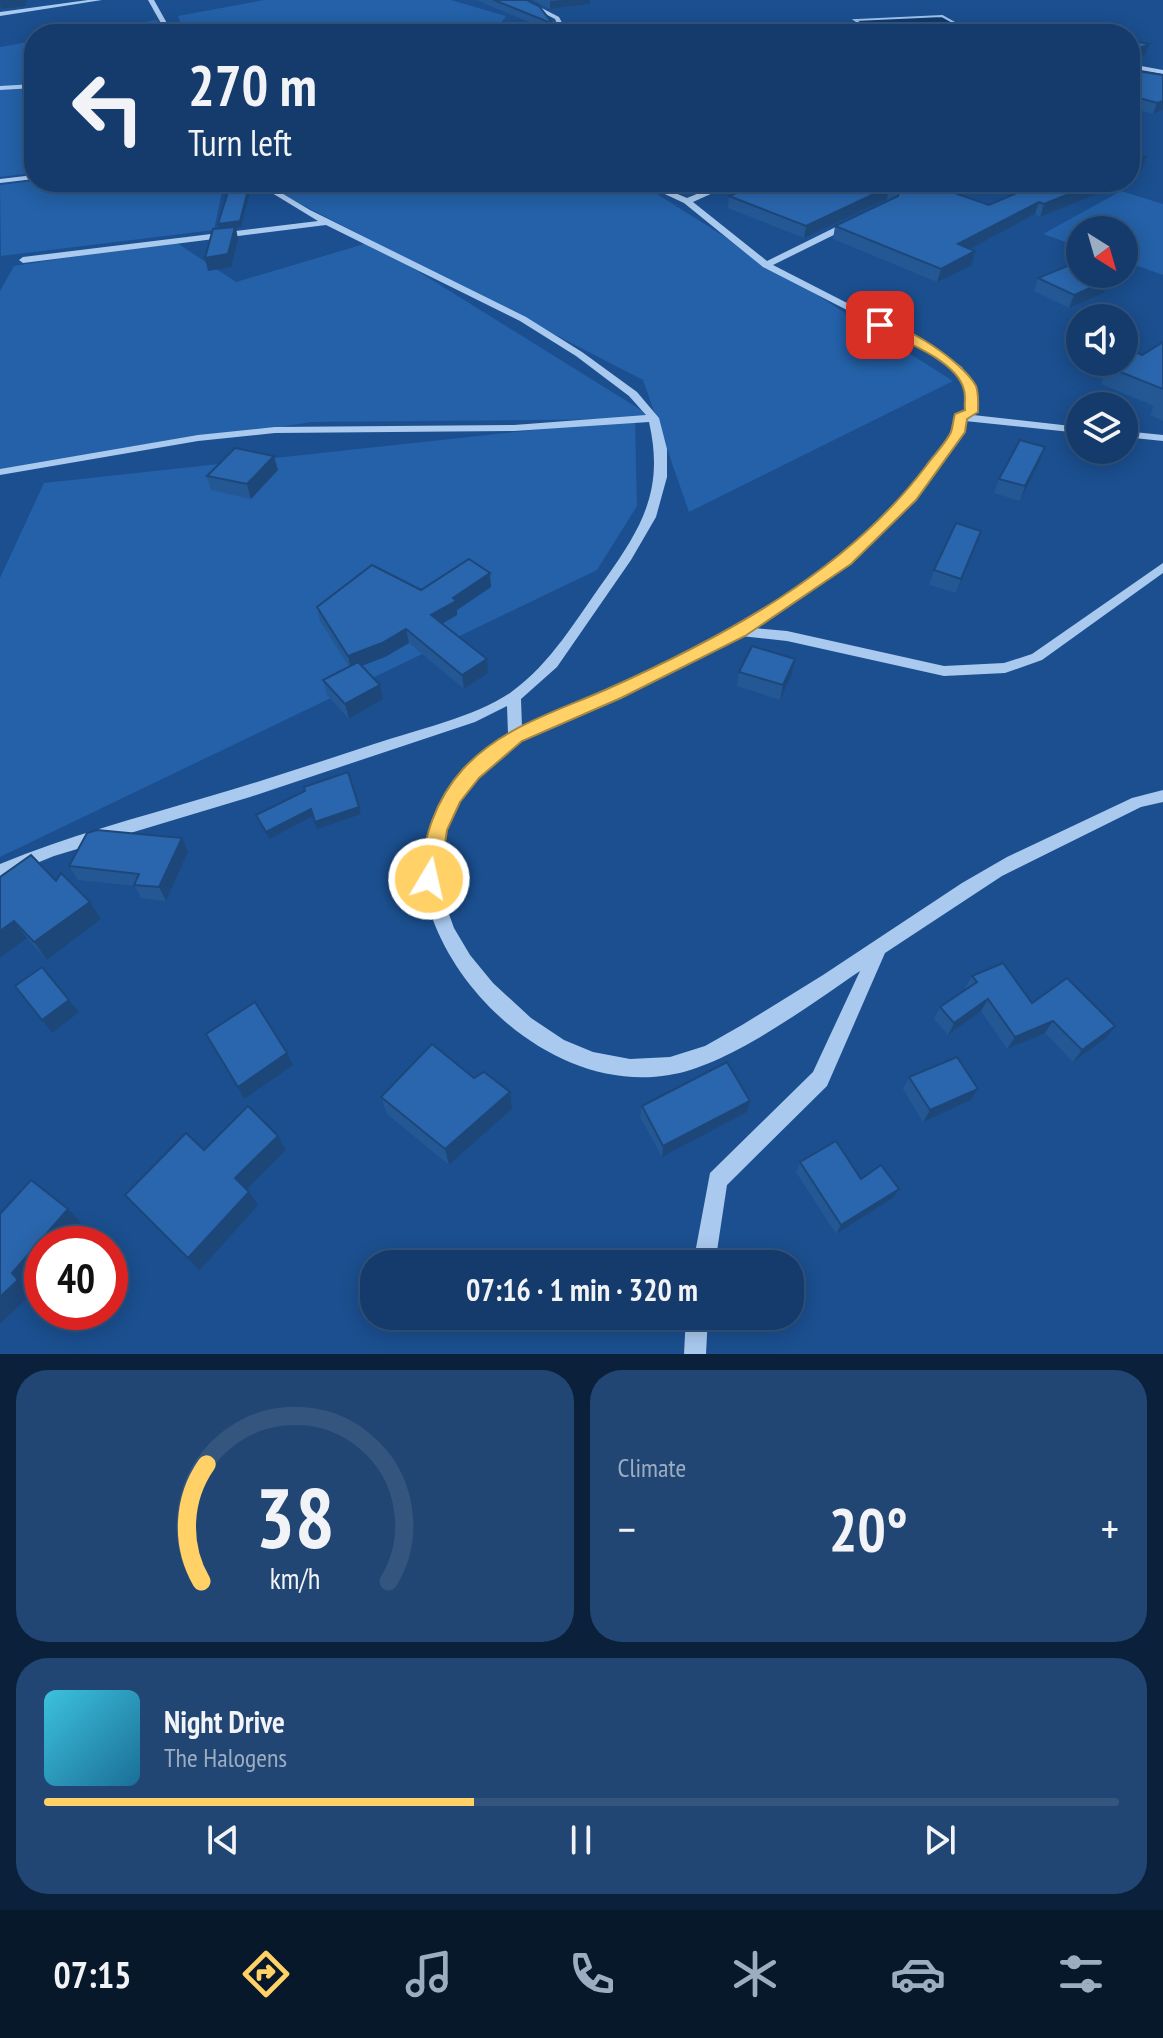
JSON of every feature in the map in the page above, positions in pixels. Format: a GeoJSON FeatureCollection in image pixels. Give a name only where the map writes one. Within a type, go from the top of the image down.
{"type":"FeatureCollection","features":[{"type":"Feature","properties":{"kind":"street"},"geometry":{"type":"LineString","coordinates":[[0,14],[99,0]]}},
{"type":"Feature","properties":{"kind":"street"},"geometry":{"type":"LineString","coordinates":[[151,0],[164,24]]}},
{"type":"Feature","properties":{"kind":"street"},"geometry":{"type":"LineString","coordinates":[[522,0],[557,18],[560,24]]}},
{"type":"Feature","properties":{"kind":"street"},"geometry":{"type":"LineString","coordinates":[[1140,68],[1163,72]]}},
{"type":"Feature","properties":{"kind":"street"},"geometry":{"type":"LineString","coordinates":[[0,88],[24,87]]}},
{"type":"Feature","properties":{"kind":"street"},"geometry":{"type":"LineString","coordinates":[[0,181],[24,178]]}},
{"type":"Feature","properties":{"kind":"street"},"geometry":{"type":"LineString","coordinates":[[0,871],[50,850],[250,791],[455,723],[514,697],[552,664],[627,557],[650,517],[661,477],[661,449],[654,418],[633,394],[534,326],[276,192]]}},
{"type":"Feature","properties":{"kind":"street"},"geometry":{"type":"LineString","coordinates":[[666,192],[687,201],[766,265],[926,347],[958,369],[971,389],[971,412],[960,417]]}},
{"type":"Feature","properties":{"kind":"street"},"geometry":{"type":"LineString","coordinates":[[687,201],[709,192]]}},
{"type":"Feature","properties":{"kind":"street"},"geometry":{"type":"LineString","coordinates":[[766,265],[863,217]]}},
{"type":"Feature","properties":{"kind":"street"},"geometry":{"type":"LineString","coordinates":[[23,260],[329,222]]}},
{"type":"Feature","properties":{"kind":"street"},"geometry":{"type":"LineString","coordinates":[[960,417],[1066,428]]}},
{"type":"Feature","properties":{"kind":"street"},"geometry":{"type":"LineString","coordinates":[[960,417],[958,432],[910,497],[845,561],[738,631],[614,693],[515,736],[472,773],[452,797],[437,830],[429,879],[444,927],[473,972],[508,1011],[544,1040],[581,1059],[627,1068],[671,1066],[714,1052],[877,951],[997,871],[1138,802],[1163,796]]}},
{"type":"Feature","properties":{"kind":"street"},"geometry":{"type":"LineString","coordinates":[[0,472],[198,438],[275,430],[514,428],[654,418]]}},
{"type":"Feature","properties":{"kind":"street"},"geometry":{"type":"LineString","coordinates":[[1138,435],[1163,438]]}},
{"type":"Feature","properties":{"kind":"street"},"geometry":{"type":"LineString","coordinates":[[738,631],[787,636],[944,671],[1005,668],[1037,657],[1163,567]]}},
{"type":"Feature","properties":{"kind":"street"},"geometry":{"type":"LineString","coordinates":[[514,697],[515,736]]}},
{"type":"Feature","properties":{"kind":"street"},"geometry":{"type":"LineString","coordinates":[[706,1250],[717,1180],[820,1079],[877,951]]}},
{"type":"Feature","properties":{"kind":"street"},"geometry":{"type":"LineString","coordinates":[[695,1354],[696,1330]]}},
{"type":"Feature","properties":{"kind":"shaded area"},"geometry":{"type":"Polygon","coordinates":[[[264,0],[451,0],[506,16],[500,24],[181,24],[178,16],[264,0]]]}},
{"type":"Feature","properties":{"kind":"shaded area"},"geometry":{"type":"Polygon","coordinates":[[[942,16],[956,24],[861,24],[855,20],[942,16]]]}},
{"type":"Feature","properties":{"kind":"shaded area"},"geometry":{"type":"Polygon","coordinates":[[[157,20],[159,24],[133,24],[157,20]]]}},
{"type":"Feature","properties":{"kind":"shaded area"},"geometry":{"type":"Polygon","coordinates":[[[559,21],[558,24],[500,24],[559,21]]]}},
{"type":"Feature","properties":{"kind":"shaded area"},"geometry":{"type":"Polygon","coordinates":[[[24,43],[24,174],[0,177],[0,47],[24,43]]]}},
{"type":"Feature","properties":{"kind":"shaded area"},"geometry":{"type":"Polygon","coordinates":[[[24,182],[24,192],[222,192],[214,230],[1,256],[0,185],[24,182]]]}},
{"type":"Feature","properties":{"kind":"shaded area"},"geometry":{"type":"Polygon","coordinates":[[[277,192],[654,192],[953,381],[689,512],[643,380],[277,192]]]}},
{"type":"Feature","properties":{"kind":"shaded area"},"geometry":{"type":"Polygon","coordinates":[[[1119,192],[1163,204],[1163,275],[1138,266],[1138,216],[1076,216],[1119,192]]]}},
{"type":"Feature","properties":{"kind":"shaded area"},"geometry":{"type":"Polygon","coordinates":[[[1066,221],[1066,242],[1043,234],[1066,221]]]}},
{"type":"Feature","properties":{"kind":"shaded area"},"geometry":{"type":"Polygon","coordinates":[[[174,241],[236,282],[371,242],[654,418],[635,419],[637,506],[597,570],[0,857],[0,578],[44,483],[634,419],[312,422],[0,470],[0,291],[14,266],[174,241]]]}},
{"type":"Feature","properties":{"kind":"building"},"geometry":{"type":"Polygon","coordinates":[[[494,0],[527,0],[539,6],[553,24],[494,0]]]}},
{"type":"Feature","properties":{"kind":"building"},"geometry":{"type":"Polygon","coordinates":[[[1140,72],[1163,75],[1163,101],[1157,103],[1140,98],[1140,72]]]}},
{"type":"Feature","properties":{"kind":"building"},"geometry":{"type":"Polygon","coordinates":[[[228,192],[247,192],[240,221],[218,224],[228,192]]]}},
{"type":"Feature","properties":{"kind":"building"},"geometry":{"type":"Polygon","coordinates":[[[739,192],[878,192],[806,226],[729,196],[739,192]]]}},
{"type":"Feature","properties":{"kind":"building"},"geometry":{"type":"Polygon","coordinates":[[[899,192],[952,192],[989,205],[1019,192],[1074,192],[1044,204],[1039,202],[958,244],[975,251],[941,269],[835,226],[898,196],[899,192]]]}},
{"type":"Feature","properties":{"kind":"building"},"geometry":{"type":"Polygon","coordinates":[[[235,227],[228,254],[205,258],[213,229],[235,227]]]}},
{"type":"Feature","properties":{"kind":"building"},"geometry":{"type":"Polygon","coordinates":[[[1066,266],[1066,288],[1090,288],[1074,295],[1038,278],[1066,266]]]}},
{"type":"Feature","properties":{"kind":"building"},"geometry":{"type":"Polygon","coordinates":[[[1163,342],[1163,389],[1130,376],[1138,376],[1138,353],[1142,355],[1163,342]]]}},
{"type":"Feature","properties":{"kind":"building"},"geometry":{"type":"Polygon","coordinates":[[[1020,440],[1045,447],[1025,486],[999,479],[1020,440]]]}},
{"type":"Feature","properties":{"kind":"building"},"geometry":{"type":"Polygon","coordinates":[[[235,448],[274,456],[247,484],[207,476],[235,448]]]}},
{"type":"Feature","properties":{"kind":"building"},"geometry":{"type":"Polygon","coordinates":[[[956,523],[981,531],[961,579],[934,570],[956,523]]]}},
{"type":"Feature","properties":{"kind":"building"},"geometry":{"type":"Polygon","coordinates":[[[469,559],[490,573],[453,598],[456,601],[431,615],[487,659],[462,675],[406,629],[382,643],[348,656],[317,607],[372,565],[421,590],[469,559]]]}},
{"type":"Feature","properties":{"kind":"building"},"geometry":{"type":"Polygon","coordinates":[[[752,646],[795,659],[783,685],[739,672],[752,646]]]}},
{"type":"Feature","properties":{"kind":"building"},"geometry":{"type":"Polygon","coordinates":[[[358,662],[380,685],[345,704],[323,680],[358,662]]]}},
{"type":"Feature","properties":{"kind":"building"},"geometry":{"type":"Polygon","coordinates":[[[348,772],[359,807],[315,822],[311,809],[266,832],[256,815],[305,791],[304,787],[348,772]]]}},
{"type":"Feature","properties":{"kind":"building"},"geometry":{"type":"Polygon","coordinates":[[[97,830],[182,838],[159,887],[134,885],[139,874],[69,866],[87,833],[97,830]]]}},
{"type":"Feature","properties":{"kind":"building"},"geometry":{"type":"Polygon","coordinates":[[[31,855],[56,881],[61,873],[90,902],[34,942],[14,921],[0,931],[0,877],[31,855]]]}},
{"type":"Feature","properties":{"kind":"building"},"geometry":{"type":"Polygon","coordinates":[[[1003,963],[1032,1003],[1067,978],[1115,1026],[1082,1050],[1053,1021],[1015,1037],[988,999],[954,1023],[940,1007],[977,982],[972,976],[1003,963]]]}},
{"type":"Feature","properties":{"kind":"building"},"geometry":{"type":"Polygon","coordinates":[[[42,967],[69,1000],[42,1020],[15,986],[42,967]]]}},
{"type":"Feature","properties":{"kind":"building"},"geometry":{"type":"Polygon","coordinates":[[[255,1002],[287,1053],[238,1087],[206,1034],[255,1002]]]}},
{"type":"Feature","properties":{"kind":"building"},"geometry":{"type":"Polygon","coordinates":[[[432,1044],[474,1078],[484,1072],[510,1092],[445,1149],[381,1097],[432,1044]]]}},
{"type":"Feature","properties":{"kind":"building"},"geometry":{"type":"Polygon","coordinates":[[[957,1057],[978,1089],[930,1110],[909,1077],[957,1057]]]}},
{"type":"Feature","properties":{"kind":"building"},"geometry":{"type":"Polygon","coordinates":[[[727,1062],[750,1101],[663,1146],[642,1106],[727,1062]]]}},
{"type":"Feature","properties":{"kind":"building"},"geometry":{"type":"Polygon","coordinates":[[[248,1106],[278,1136],[235,1178],[249,1192],[188,1258],[125,1195],[186,1133],[204,1150],[248,1106]]]}},
{"type":"Feature","properties":{"kind":"building"},"geometry":{"type":"Polygon","coordinates":[[[836,1141],[861,1179],[881,1165],[899,1189],[841,1225],[800,1162],[836,1141]]]}},
{"type":"Feature","properties":{"kind":"building"},"geometry":{"type":"Polygon","coordinates":[[[31,1180],[68,1209],[53,1226],[24,1226],[24,1259],[12,1273],[18,1280],[0,1297],[0,1214],[31,1180]]]}},
{"type":"Feature","properties":{"kind":"route"},"geometry":{"type":"LineString","coordinates":[[429,879],[437,830],[452,797],[472,773],[515,736],[614,693],[738,631],[845,561],[910,497],[958,432],[960,417],[971,412],[971,389],[958,369],[926,347],[880,325]]}}]}
